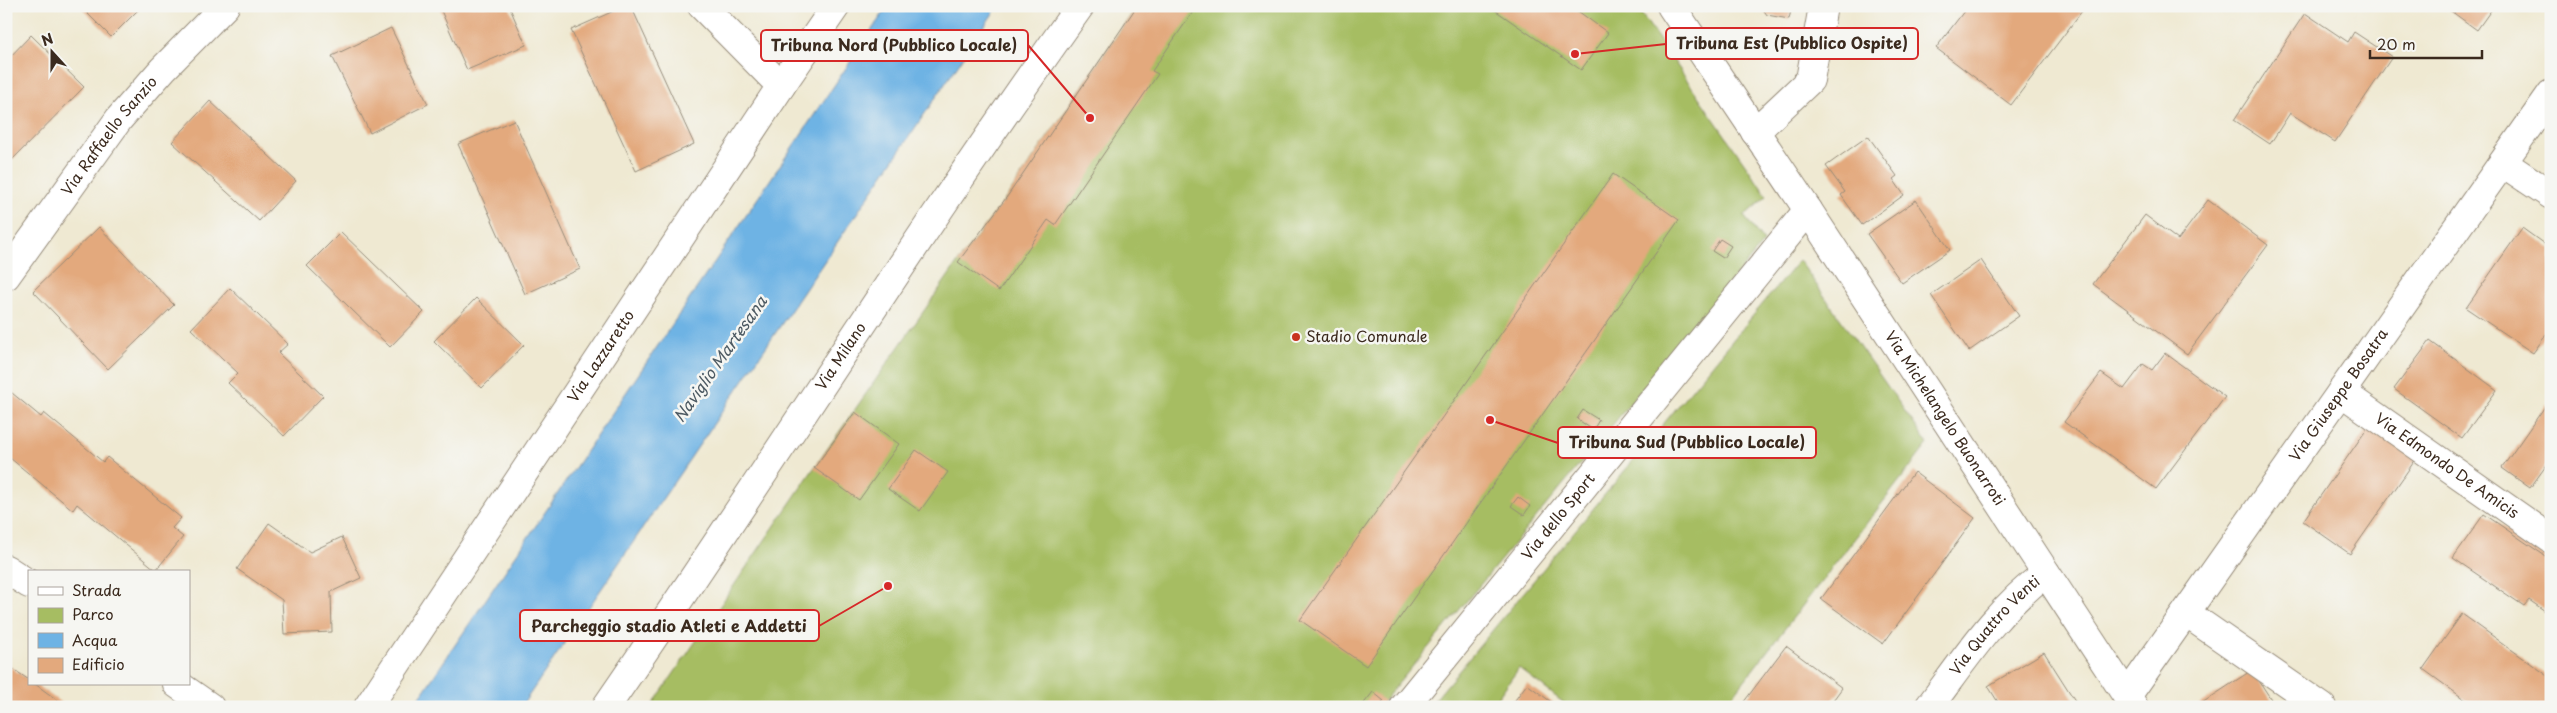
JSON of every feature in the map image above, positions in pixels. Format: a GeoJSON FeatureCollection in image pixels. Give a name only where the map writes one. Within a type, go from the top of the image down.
{"type":"FeatureCollection","features":[{"type":"Feature","properties":{"kind":"street","name":"Via Raffaello Sanzio"},"geometry":{"type":"LineString","coordinates":[[6,276],[119,119],[158,74],[225,6]]}},
{"type":"Feature","properties":{"kind":"street"},"geometry":{"type":"LineString","coordinates":[[702,6],[781,86]]}},
{"type":"Feature","properties":{"kind":"street","name":"Via Lazzaretto"},"geometry":{"type":"LineString","coordinates":[[368,707],[836,6]]}},
{"type":"Feature","properties":{"kind":"street","name":"Via Milano"},"geometry":{"type":"LineString","coordinates":[[606,707],[772,463],[859,329],[1080,6]]}},
{"type":"Feature","properties":{"kind":"street","name":"Via Michelangelo Buonarroti"},"geometry":{"type":"LineString","coordinates":[[1671,6],[1808,210],[2130,702]]}},
{"type":"Feature","properties":{"kind":"street"},"geometry":{"type":"LineString","coordinates":[[1755,132],[1810,80],[1823,6]]}},
{"type":"Feature","properties":{"kind":"street","name":"Via Giuseppe Bosatra"},"geometry":{"type":"LineString","coordinates":[[2130,702],[2186,613],[2551,94]]}},
{"type":"Feature","properties":{"kind":"street"},"geometry":{"type":"LineString","coordinates":[[2503,163],[2551,195]]}},
{"type":"Feature","properties":{"kind":"street","name":"Via dello Sport"},"geometry":{"type":"LineString","coordinates":[[1404,707],[1808,210]]}},
{"type":"Feature","properties":{"kind":"street","name":"Via Edmondo De Amicis"},"geometry":{"type":"LineString","coordinates":[[2341,392],[2551,539]]}},
{"type":"Feature","properties":{"kind":"street"},"geometry":{"type":"LineString","coordinates":[[6,569],[28,583]]}},
{"type":"Feature","properties":{"kind":"street","name":"Via Quattro Venti"},"geometry":{"type":"LineString","coordinates":[[1929,707],[1997,616],[2027,587],[2046,573]]}},
{"type":"Feature","properties":{"kind":"street"},"geometry":{"type":"LineString","coordinates":[[2186,613],[2322,707]]}},
{"type":"Feature","properties":{"kind":"street"},"geometry":{"type":"LineString","coordinates":[[180,686],[210,707]]}},
{"type":"Feature","properties":{"kind":"green space","name":"Stadio Comunale"},"geometry":{"type":"Polygon","coordinates":[[[1137,6],[1636,6],[1767,196],[1744,216],[1764,242],[1379,707],[651,707],[814,468],[958,262],[1009,194],[1137,6]]]}},
{"type":"Feature","properties":{"kind":"green space"},"geometry":{"type":"Polygon","coordinates":[[[1799,260],[1928,444],[1724,707],[1569,707],[1519,668],[1491,707],[1429,707],[1799,260]]]}},
{"type":"Feature","properties":{"kind":"water","name":"Naviglio Martesana"},"geometry":{"type":"Polygon","coordinates":[[[888,6],[998,6],[521,707],[413,707],[888,6]]]}},
{"type":"Feature","properties":{"kind":"building"},"geometry":{"type":"Polygon","coordinates":[[[80,6],[142,6],[111,37],[80,6]]]}},
{"type":"Feature","properties":{"kind":"building"},"geometry":{"type":"Polygon","coordinates":[[[439,6],[509,6],[526,45],[467,70],[439,6]]]}},
{"type":"Feature","properties":{"kind":"building"},"geometry":{"type":"Polygon","coordinates":[[[625,6],[631,6],[694,144],[636,171],[571,30],[625,6]]]}},
{"type":"Feature","properties":{"kind":"building"},"geometry":{"type":"Polygon","coordinates":[[[1137,6],[1197,6],[1152,71],[1158,74],[1055,225],[1048,220],[999,291],[958,262],[1009,194],[1137,6]]]}},
{"type":"Feature","properties":{"kind":"building"},"geometry":{"type":"Polygon","coordinates":[[[1489,6],[1571,6],[1608,33],[1581,70],[1489,6]]]}},
{"type":"Feature","properties":{"kind":"building"},"geometry":{"type":"Polygon","coordinates":[[[1761,6],[1792,6],[1789,19],[1767,15],[1761,6]]]}},
{"type":"Feature","properties":{"kind":"building"},"geometry":{"type":"Polygon","coordinates":[[[1968,6],[2076,6],[2082,11],[2011,105],[1936,48],[1968,6]]]}},
{"type":"Feature","properties":{"kind":"building"},"geometry":{"type":"Polygon","coordinates":[[[2444,6],[2494,6],[2477,30],[2444,6]]]}},
{"type":"Feature","properties":{"kind":"building"},"geometry":{"type":"Polygon","coordinates":[[[2305,13],[2348,42],[2354,32],[2392,57],[2335,142],[2290,113],[2270,144],[2234,120],[2305,13]]]}},
{"type":"Feature","properties":{"kind":"building"},"geometry":{"type":"Polygon","coordinates":[[[391,28],[428,104],[370,133],[332,56],[391,28]]]}},
{"type":"Feature","properties":{"kind":"building"},"geometry":{"type":"Polygon","coordinates":[[[31,35],[84,87],[6,166],[6,61],[31,35]]]}},
{"type":"Feature","properties":{"kind":"building"},"geometry":{"type":"Polygon","coordinates":[[[210,101],[296,181],[259,221],[172,142],[210,101]]]}},
{"type":"Feature","properties":{"kind":"building"},"geometry":{"type":"Polygon","coordinates":[[[514,120],[580,269],[525,294],[458,144],[514,120]]]}},
{"type":"Feature","properties":{"kind":"building"},"geometry":{"type":"Polygon","coordinates":[[[1868,136],[1897,176],[1893,179],[1904,195],[1862,225],[1841,195],[1845,192],[1826,166],[1868,136]]]}},
{"type":"Feature","properties":{"kind":"building"},"geometry":{"type":"Polygon","coordinates":[[[1613,174],[1679,220],[1366,666],[1300,620],[1613,174]]]}},
{"type":"Feature","properties":{"kind":"building"},"geometry":{"type":"Polygon","coordinates":[[[1916,200],[1950,250],[1902,283],[1867,234],[1916,200]]]}},
{"type":"Feature","properties":{"kind":"building"},"geometry":{"type":"Polygon","coordinates":[[[2208,200],[2268,245],[2187,354],[2093,284],[2145,215],[2178,240],[2208,200]]]}},
{"type":"Feature","properties":{"kind":"building"},"geometry":{"type":"Polygon","coordinates":[[[99,227],[174,305],[108,369],[33,291],[99,227]]]}},
{"type":"Feature","properties":{"kind":"building"},"geometry":{"type":"Polygon","coordinates":[[[2522,228],[2551,249],[2551,328],[2533,353],[2466,308],[2522,228]]]}},
{"type":"Feature","properties":{"kind":"building"},"geometry":{"type":"Polygon","coordinates":[[[341,232],[424,312],[390,347],[307,266],[341,232]]]}},
{"type":"Feature","properties":{"kind":"building"},"geometry":{"type":"Polygon","coordinates":[[[1720,239],[1731,246],[1723,258],[1712,251],[1720,239]]]}},
{"type":"Feature","properties":{"kind":"building"},"geometry":{"type":"Polygon","coordinates":[[[1981,260],[2019,316],[1969,351],[1931,295],[1981,260]]]}},
{"type":"Feature","properties":{"kind":"building"},"geometry":{"type":"Polygon","coordinates":[[[230,288],[288,344],[278,353],[323,396],[284,436],[228,383],[238,373],[191,329],[230,288]]]}},
{"type":"Feature","properties":{"kind":"building"},"geometry":{"type":"Polygon","coordinates":[[[476,298],[524,345],[482,388],[434,341],[476,298]]]}},
{"type":"Feature","properties":{"kind":"building"},"geometry":{"type":"Polygon","coordinates":[[[2430,341],[2497,390],[2462,438],[2394,389],[2430,341]]]}},
{"type":"Feature","properties":{"kind":"building"},"geometry":{"type":"Polygon","coordinates":[[[2165,353],[2225,397],[2156,489],[2064,422],[2101,373],[2124,389],[2143,364],[2152,370],[2165,353]]]}},
{"type":"Feature","properties":{"kind":"building"},"geometry":{"type":"Polygon","coordinates":[[[6,388],[41,417],[44,413],[103,462],[107,457],[181,518],[172,528],[183,537],[156,570],[77,504],[73,510],[10,458],[6,464],[6,388]]]}},
{"type":"Feature","properties":{"kind":"building"},"geometry":{"type":"Polygon","coordinates":[[[2546,405],[2551,408],[2551,459],[2530,488],[2502,468],[2546,405]]]}},
{"type":"Feature","properties":{"kind":"building"},"geometry":{"type":"Polygon","coordinates":[[[1583,410],[1599,420],[1593,430],[1577,419],[1583,410]]]}},
{"type":"Feature","properties":{"kind":"building"},"geometry":{"type":"Polygon","coordinates":[[[855,412],[899,444],[859,500],[814,468],[855,412]]]}},
{"type":"Feature","properties":{"kind":"building"},"geometry":{"type":"Polygon","coordinates":[[[2371,423],[2418,456],[2350,554],[2303,521],[2371,423]]]}},
{"type":"Feature","properties":{"kind":"building"},"geometry":{"type":"Polygon","coordinates":[[[916,450],[948,472],[920,511],[888,489],[916,450]]]}},
{"type":"Feature","properties":{"kind":"building"},"geometry":{"type":"Polygon","coordinates":[[[1914,472],[1975,518],[1883,644],[1821,599],[1914,472]]]}},
{"type":"Feature","properties":{"kind":"building"},"geometry":{"type":"Polygon","coordinates":[[[1518,497],[1530,506],[1524,515],[1511,506],[1518,497]]]}},
{"type":"Feature","properties":{"kind":"building"},"geometry":{"type":"Polygon","coordinates":[[[2484,514],[2551,560],[2551,615],[2529,600],[2524,606],[2453,558],[2484,514]]]}},
{"type":"Feature","properties":{"kind":"building"},"geometry":{"type":"Polygon","coordinates":[[[269,523],[310,552],[342,537],[361,578],[331,592],[332,632],[284,634],[282,600],[237,569],[269,523]]]}},
{"type":"Feature","properties":{"kind":"building"},"geometry":{"type":"Polygon","coordinates":[[[2462,614],[2551,678],[2551,707],[2475,707],[2423,669],[2462,614]]]}},
{"type":"Feature","properties":{"kind":"building"},"geometry":{"type":"Polygon","coordinates":[[[1786,646],[1842,688],[1828,707],[1740,707],[1786,646]]]}},
{"type":"Feature","properties":{"kind":"building"},"geometry":{"type":"Polygon","coordinates":[[[2044,652],[2079,707],[2001,707],[1988,686],[2044,652]]]}},
{"type":"Feature","properties":{"kind":"building"},"geometry":{"type":"Polygon","coordinates":[[[6,664],[28,679],[28,686],[38,686],[67,707],[6,707],[6,664]]]}},
{"type":"Feature","properties":{"kind":"building"},"geometry":{"type":"Polygon","coordinates":[[[2252,670],[2276,707],[2200,707],[2199,705],[2252,670]]]}},
{"type":"Feature","properties":{"kind":"building"},"geometry":{"type":"Polygon","coordinates":[[[1527,684],[1558,707],[1510,707],[1527,684]]]}},
{"type":"Feature","properties":{"kind":"building"},"geometry":{"type":"Polygon","coordinates":[[[1373,692],[1384,701],[1379,707],[1361,707],[1373,692]]]}},
{"type":"Feature","properties":{"kind":"place","name":"Tribuna Est (Pubblico Ospite)"},"geometry":{"type":"Point","coordinates":[1575,54]}},
{"type":"Feature","properties":{"kind":"place","name":"Tribuna Nord (Pubblico Locale)"},"geometry":{"type":"Point","coordinates":[1090,118]}},
{"type":"Feature","properties":{"kind":"place","name":"Stadio Comunale"},"geometry":{"type":"Point","coordinates":[1296,337]}},
{"type":"Feature","properties":{"kind":"place","name":"Tribuna Sud (Pubblico Locale)"},"geometry":{"type":"Point","coordinates":[1490,420]}},
{"type":"Feature","properties":{"kind":"place","name":"Parcheggio stadio Atleti e Addetti"},"geometry":{"type":"Point","coordinates":[888,586]}}]}
